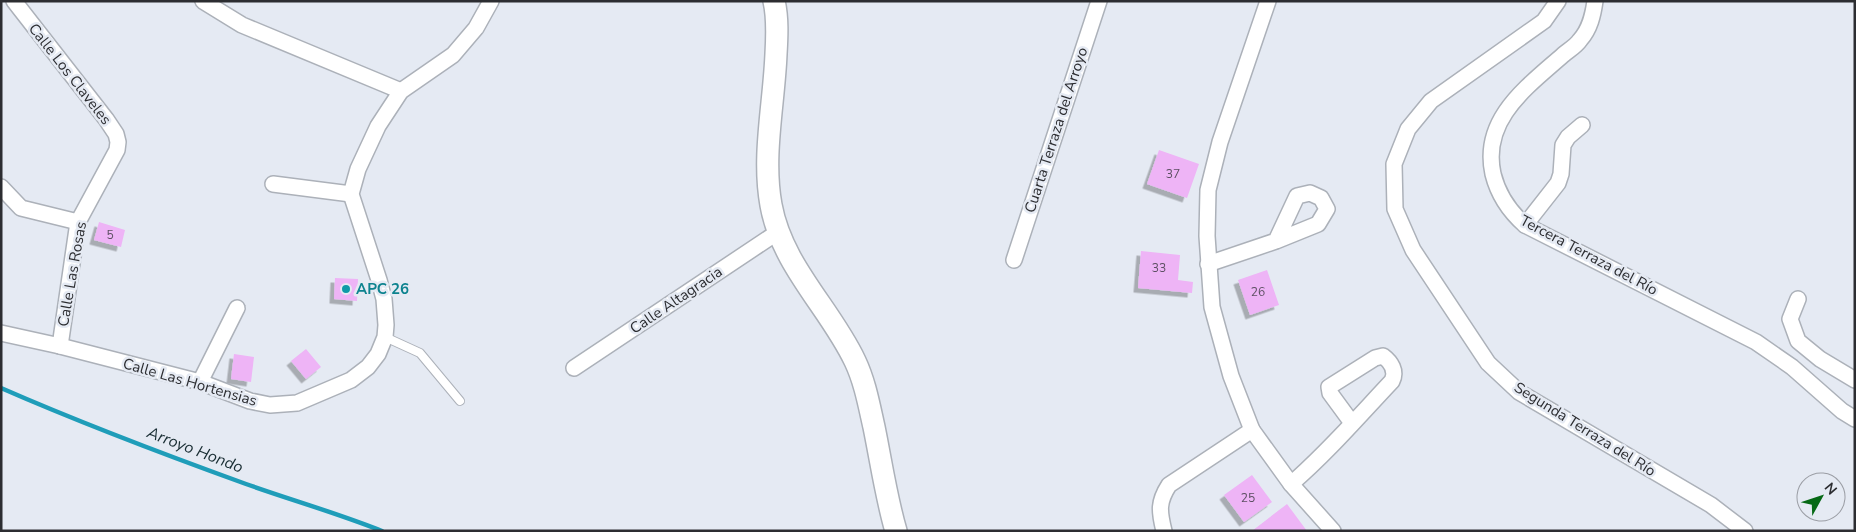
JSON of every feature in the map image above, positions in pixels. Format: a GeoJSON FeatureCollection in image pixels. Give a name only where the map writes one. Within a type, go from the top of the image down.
{"type":"FeatureCollection","features":[{"type":"Feature","properties":{"kind":"main road"},"geometry":{"type":"LineString","coordinates":[[774,1],[777,44],[768,185],[772,207],[778,232],[788,255],[856,362],[868,401],[896,531]]}},
{"type":"Feature","properties":{"kind":"street","name":"Calle Los Claveles"},"geometry":{"type":"LineString","coordinates":[[14,1],[106,119],[116,134],[118,150]]}},
{"type":"Feature","properties":{"kind":"street"},"geometry":{"type":"LineString","coordinates":[[202,1],[242,25],[401,92]]}},
{"type":"Feature","properties":{"kind":"street"},"geometry":{"type":"LineString","coordinates":[[385,337],[386,316],[379,280],[350,194],[358,169],[378,126],[401,92],[459,50],[476,28],[491,1]]}},
{"type":"Feature","properties":{"kind":"street","name":"Cuarta Terraza del Arroyo"},"geometry":{"type":"LineString","coordinates":[[1014,260],[1099,1]]}},
{"type":"Feature","properties":{"kind":"street"},"geometry":{"type":"LineString","coordinates":[[1268,1],[1220,142],[1208,190],[1206,236],[1212,307],[1231,376],[1252,430],[1291,484],[1333,531]]}},
{"type":"Feature","properties":{"kind":"street","name":"Segunda Terraza del Río"},"geometry":{"type":"LineString","coordinates":[[1558,1],[1544,21],[1431,102],[1408,128],[1394,164],[1395,209],[1413,250],[1488,363],[1520,392],[1711,505],[1744,531]]}},
{"type":"Feature","properties":{"kind":"street","name":"Tercera Terraza del Río"},"geometry":{"type":"LineString","coordinates":[[1595,1],[1593,18],[1581,40],[1513,100],[1496,128],[1490,160],[1497,190],[1516,217],[1525,225],[1756,342],[1792,367],[1842,411],[1855,419]]}},
{"type":"Feature","properties":{"kind":"street"},"geometry":{"type":"LineString","coordinates":[[1525,225],[1558,183],[1561,174],[1563,145],[1568,137],[1582,124]]}},
{"type":"Feature","properties":{"kind":"street","name":"Calle Las Rosas"},"geometry":{"type":"LineString","coordinates":[[60,346],[78,222],[118,150]]}},
{"type":"Feature","properties":{"kind":"street"},"geometry":{"type":"LineString","coordinates":[[272,184],[350,194]]}},
{"type":"Feature","properties":{"kind":"street"},"geometry":{"type":"LineString","coordinates":[[1,187],[21,208],[78,222]]}},
{"type":"Feature","properties":{"kind":"street","name":"Calle Altagracia"},"geometry":{"type":"LineString","coordinates":[[574,368],[778,232]]}},
{"type":"Feature","properties":{"kind":"street"},"geometry":{"type":"LineString","coordinates":[[1208,264],[1276,241]]}},
{"type":"Feature","properties":{"kind":"street"},"geometry":{"type":"LineString","coordinates":[[1798,299],[1790,319],[1798,341],[1820,359],[1855,380]]}},
{"type":"Feature","properties":{"kind":"street"},"geometry":{"type":"LineString","coordinates":[[200,382],[238,308]]}},
{"type":"Feature","properties":{"kind":"street","name":"Calle Las Hortensias"},"geometry":{"type":"LineString","coordinates":[[1,333],[200,382],[259,403],[283,405],[297,403],[344,384],[356,376],[373,361],[385,337]]}},
{"type":"Feature","properties":{"kind":"street"},"geometry":{"type":"LineString","coordinates":[[1291,484],[1305,472],[1352,423],[1392,381],[1395,375],[1389,360],[1382,356],[1375,358],[1330,387],[1330,392],[1352,423]]}},
{"type":"Feature","properties":{"kind":"street"},"geometry":{"type":"LineString","coordinates":[[1164,531],[1160,515],[1161,497],[1169,485],[1252,430]]}},
{"type":"Feature","properties":{"kind":"lane"},"geometry":{"type":"LineString","coordinates":[[385,337],[420,353],[460,401]]}},
{"type":"Feature","properties":{"kind":"building"},"geometry":{"type":"Polygon","coordinates":[[[1159,150],[1199,164],[1187,198],[1147,184],[1159,150]]]}},
{"type":"Feature","properties":{"kind":"building"},"geometry":{"type":"Polygon","coordinates":[[[99,222],[125,230],[121,247],[94,240],[99,222]]]}},
{"type":"Feature","properties":{"kind":"building"},"geometry":{"type":"Polygon","coordinates":[[[1141,251],[1180,255],[1178,280],[1193,282],[1192,293],[1138,288],[1141,251]]]}},
{"type":"Feature","properties":{"kind":"building"},"geometry":{"type":"Polygon","coordinates":[[[1267,270],[1279,305],[1250,315],[1238,280],[1267,270]]]}},
{"type":"Feature","properties":{"kind":"building","name":"APC 26"},"geometry":{"type":"Polygon","coordinates":[[[335,278],[358,279],[357,301],[334,299],[335,278]]]}},
{"type":"Feature","properties":{"kind":"building"},"geometry":{"type":"Polygon","coordinates":[[[306,349],[321,367],[306,379],[291,361],[306,349]]]}},
{"type":"Feature","properties":{"kind":"building"},"geometry":{"type":"Polygon","coordinates":[[[234,354],[254,357],[251,382],[231,379],[234,354]]]}},
{"type":"Feature","properties":{"kind":"building"},"geometry":{"type":"Polygon","coordinates":[[[1252,475],[1272,502],[1244,522],[1224,495],[1252,475]]]}},
{"type":"Feature","properties":{"kind":"building"},"geometry":{"type":"Polygon","coordinates":[[[1287,504],[1307,531],[1252,531],[1287,504]]]}},
{"type":"Feature","properties":{"kind":"waterway","name":"Arroyo Hondo"},"geometry":{"type":"LineString","coordinates":[[1,388],[92,426],[184,461],[382,531]]}},
{"type":"Feature","properties":{"kind":"place","name":"APC 26"},"geometry":{"type":"Point","coordinates":[346,289]}}]}
